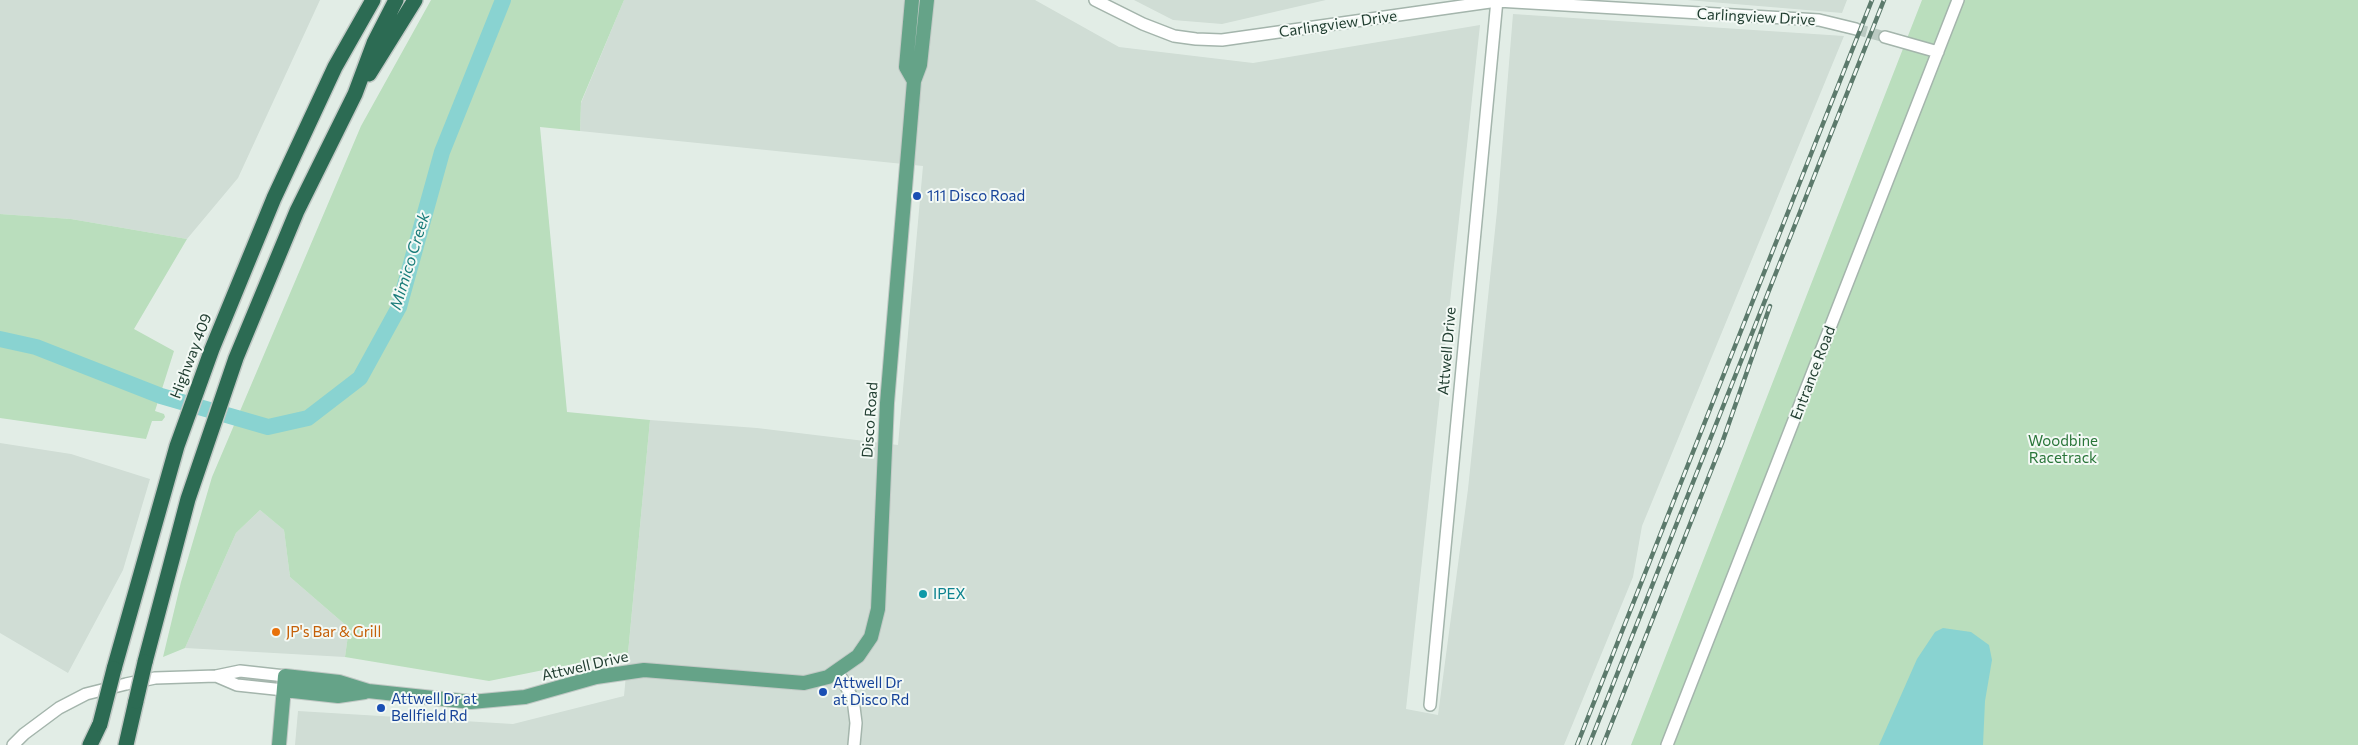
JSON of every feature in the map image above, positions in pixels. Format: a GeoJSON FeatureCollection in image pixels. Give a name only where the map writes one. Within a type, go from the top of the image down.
{"type":"FeatureCollection","features":[{"type":"Feature","properties":{"kind":"highway"},"geometry":{"type":"LineString","coordinates":[[334,67],[365,0]]}},
{"type":"Feature","properties":{"kind":"highway","name":"Highway 409"},"geometry":{"type":"LineString","coordinates":[[97,745],[100,724],[114,669],[176,446],[212,348],[274,198],[334,67],[373,0]]}},
{"type":"Feature","properties":{"kind":"highway"},"geometry":{"type":"LineString","coordinates":[[126,745],[145,662],[188,499],[236,358],[298,211],[355,94],[374,43],[396,0]]}},
{"type":"Feature","properties":{"kind":"highway"},"geometry":{"type":"LineString","coordinates":[[355,94],[385,51],[415,0]]}},
{"type":"Feature","properties":{"kind":"highway"},"geometry":{"type":"LineString","coordinates":[[136,701],[136,745]]}},
{"type":"Feature","properties":{"kind":"highway"},"geometry":{"type":"LineString","coordinates":[[90,745],[100,724]]}},
{"type":"Feature","properties":{"kind":"main road","name":"Disco Road"},"geometry":{"type":"LineString","coordinates":[[912,0],[906,67],[914,81]]}},
{"type":"Feature","properties":{"kind":"main road","name":"Disco Road"},"geometry":{"type":"LineString","coordinates":[[838,672],[858,656],[871,637],[878,608],[884,443],[914,81],[920,65],[927,0]]}},
{"type":"Feature","properties":{"kind":"main road","name":"Attwell Drive"},"geometry":{"type":"LineString","coordinates":[[285,683],[338,696],[368,691],[471,702],[525,697],[596,677],[644,670],[804,682],[828,677],[838,672]]}},
{"type":"Feature","properties":{"kind":"main road"},"geometry":{"type":"LineString","coordinates":[[279,745],[285,683]]}},
{"type":"Feature","properties":{"kind":"street","name":"Carlingview Drive"},"geometry":{"type":"LineString","coordinates":[[1095,0],[1143,24],[1174,36],[1222,40],[1497,1],[1819,20],[1856,29]]}},
{"type":"Feature","properties":{"kind":"street","name":"Entrance Road"},"geometry":{"type":"LineString","coordinates":[[1667,745],[1958,0]]}},
{"type":"Feature","properties":{"kind":"street","name":"Attwell Drive"},"geometry":{"type":"LineString","coordinates":[[1430,705],[1497,1]]}},
{"type":"Feature","properties":{"kind":"street"},"geometry":{"type":"LineString","coordinates":[[1885,36],[1938,52]]}},
{"type":"Feature","properties":{"kind":"street"},"geometry":{"type":"LineString","coordinates":[[838,672],[853,700],[856,723],[854,745]]}},
{"type":"Feature","properties":{"kind":"street","name":"Attwell Drive"},"geometry":{"type":"LineString","coordinates":[[13,745],[45,717],[86,694],[155,678],[216,676],[237,685],[285,683]]}},
{"type":"Feature","properties":{"kind":"shaded area"},"geometry":{"type":"Polygon","coordinates":[[[0,0],[320,0],[238,178],[187,239],[71,219],[0,214],[0,0]]]}},
{"type":"Feature","properties":{"kind":"shaded area"},"geometry":{"type":"Polygon","coordinates":[[[624,0],[1035,0],[1119,47],[1253,63],[1480,25],[1406,709],[1438,715],[1468,489],[1497,211],[1513,14],[1844,36],[1642,526],[1633,577],[1564,745],[295,745],[298,711],[513,724],[624,696],[650,420],[757,428],[898,445],[923,166],[580,131],[581,103],[624,0]]]}},
{"type":"Feature","properties":{"kind":"shaded area"},"geometry":{"type":"Polygon","coordinates":[[[1134,0],[1326,0],[1222,24],[1173,20],[1134,0]]]}},
{"type":"Feature","properties":{"kind":"shaded area"},"geometry":{"type":"Polygon","coordinates":[[[1687,0],[1847,0],[1842,13],[1687,0]]]}},
{"type":"Feature","properties":{"kind":"shaded area"},"geometry":{"type":"Polygon","coordinates":[[[0,443],[71,454],[150,479],[123,570],[68,673],[0,633],[0,443]]]}},
{"type":"Feature","properties":{"kind":"shaded area"},"geometry":{"type":"Polygon","coordinates":[[[260,510],[284,530],[290,577],[349,628],[345,657],[185,648],[236,533],[260,510]]]}},
{"type":"Feature","properties":{"kind":"green space"},"geometry":{"type":"Polygon","coordinates":[[[431,0],[624,0],[581,102],[580,131],[540,127],[567,412],[650,420],[628,653],[489,681],[345,657],[349,628],[290,577],[284,530],[260,510],[236,533],[185,648],[163,657],[181,582],[212,477],[361,126],[431,0]]]}},
{"type":"Feature","properties":{"kind":"green space","name":"Woodbine Racetrack"},"geometry":{"type":"Polygon","coordinates":[[[1922,0],[2358,0],[2358,745],[1631,745],[1922,0]]]}},
{"type":"Feature","properties":{"kind":"green space"},"geometry":{"type":"Polygon","coordinates":[[[0,214],[71,219],[187,239],[134,329],[174,351],[155,411],[164,414],[165,417],[162,421],[152,421],[146,439],[0,418],[0,214]]]}},
{"type":"Feature","properties":{"kind":"water"},"geometry":{"type":"Polygon","coordinates":[[[1943,628],[1971,632],[1989,645],[1992,660],[1985,701],[1983,745],[1879,745],[1917,659],[1935,632],[1943,628]]]}},
{"type":"Feature","properties":{"kind":"waterway","name":"Mimico Creek"},"geometry":{"type":"LineString","coordinates":[[0,339],[36,347],[161,396],[268,427],[308,418],[360,378],[399,307],[442,152],[503,0]]}},
{"type":"Feature","properties":{"kind":"tunnel"},"geometry":{"type":"LineString","coordinates":[[1856,29],[1885,37]]}},
{"type":"Feature","properties":{"kind":"railway"},"geometry":{"type":"LineString","coordinates":[[1577,745],[1872,0]]}},
{"type":"Feature","properties":{"kind":"railway"},"geometry":{"type":"LineString","coordinates":[[1589,745],[1884,0]]}},
{"type":"Feature","properties":{"kind":"railway"},"geometry":{"type":"LineString","coordinates":[[1603,745],[1722,443],[1770,306]]}},
{"type":"Feature","properties":{"kind":"place","name":"111 Disco Road"},"geometry":{"type":"Point","coordinates":[917,196]}},
{"type":"Feature","properties":{"kind":"place","name":"IPEX"},"geometry":{"type":"Point","coordinates":[923,594]}},
{"type":"Feature","properties":{"kind":"place","name":"JP's Bar & Grill"},"geometry":{"type":"Point","coordinates":[276,632]}},
{"type":"Feature","properties":{"kind":"place","name":"Attwell Dr at Disco Rd"},"geometry":{"type":"Point","coordinates":[823,692]}},
{"type":"Feature","properties":{"kind":"place","name":"Attwell Dr at Bellfield Rd"},"geometry":{"type":"Point","coordinates":[381,708]}}]}
